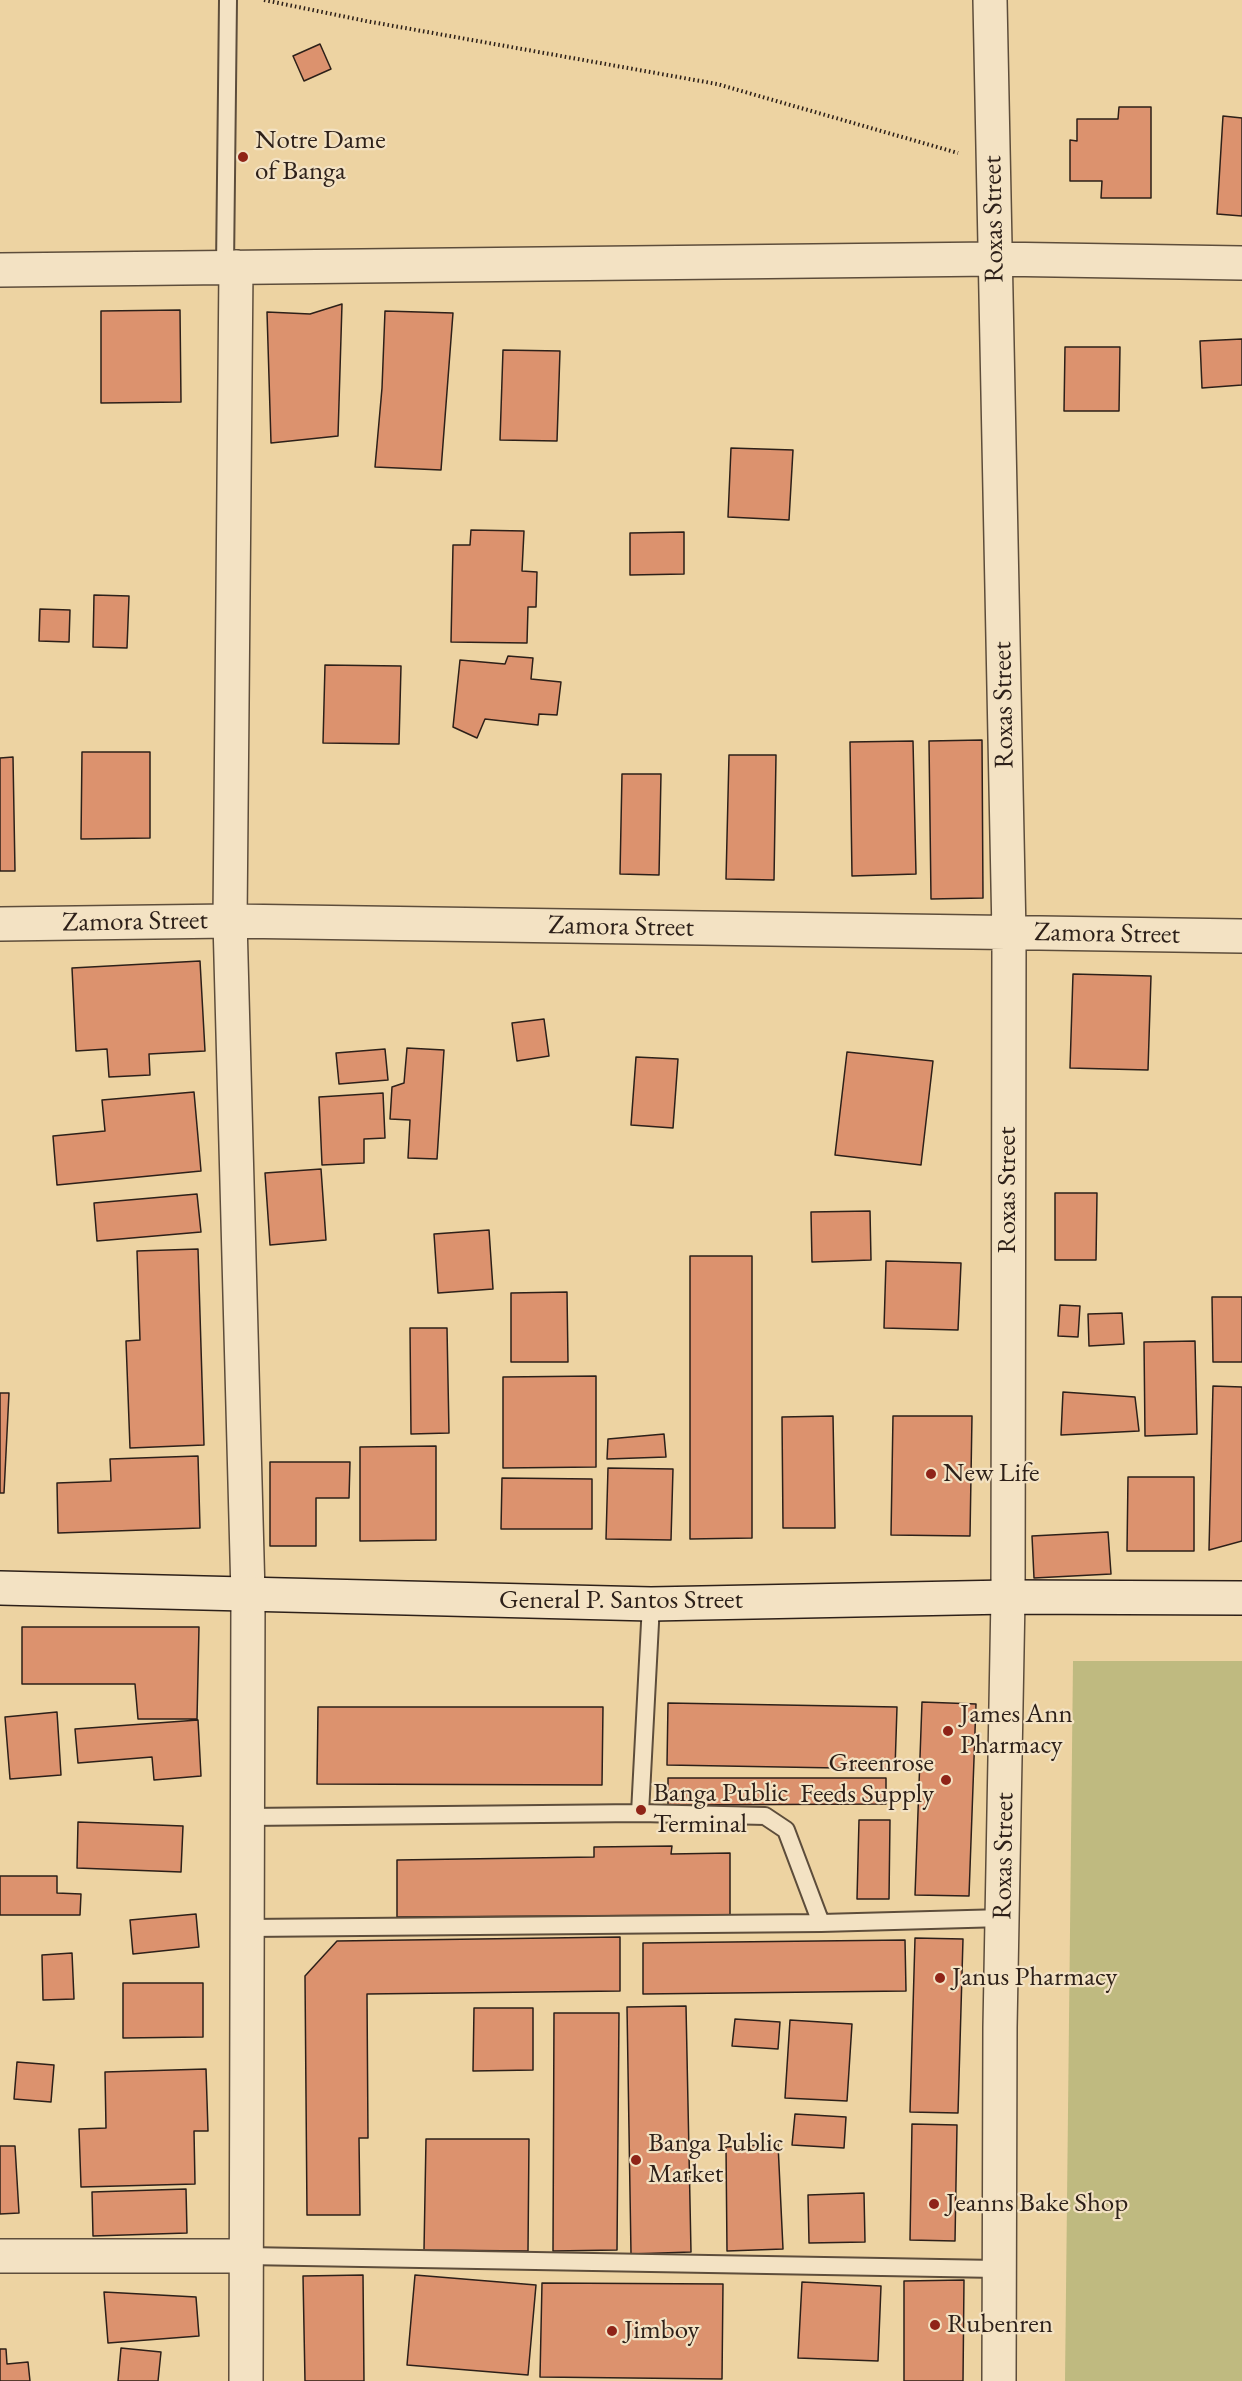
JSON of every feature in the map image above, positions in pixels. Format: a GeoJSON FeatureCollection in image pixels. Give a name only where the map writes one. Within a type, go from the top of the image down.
{"type":"FeatureCollection","features":[{"type":"Feature","properties":{"kind":"street","name":"Roxas Street"},"geometry":{"type":"LineString","coordinates":[[990,0],[1009,933],[1008,1597],[1004,1918],[1000,2027],[999,2381]]}},
{"type":"Feature","properties":{"kind":"street"},"geometry":{"type":"LineString","coordinates":[[0,270],[994,259],[1242,263]]}},
{"type":"Feature","properties":{"kind":"street"},"geometry":{"type":"LineString","coordinates":[[231,267],[230,921],[248,1594],[246,2381]]}},
{"type":"Feature","properties":{"kind":"street","name":"Zamora Street"},"geometry":{"type":"LineString","coordinates":[[0,924],[230,921],[1242,936]]}},
{"type":"Feature","properties":{"kind":"street","name":"General P. Santos Street"},"geometry":{"type":"LineString","coordinates":[[0,1588],[651,1604],[1008,1597],[1242,1598]]}},
{"type":"Feature","properties":{"kind":"street"},"geometry":{"type":"LineString","coordinates":[[0,2256],[246,2256]]}},
{"type":"Feature","properties":{"kind":"lane"},"geometry":{"type":"LineString","coordinates":[[228,0],[231,267]]}},
{"type":"Feature","properties":{"kind":"lane"},"geometry":{"type":"LineString","coordinates":[[640,1813],[651,1604]]}},
{"type":"Feature","properties":{"kind":"lane"},"geometry":{"type":"LineString","coordinates":[[247,1817],[640,1813],[765,1816],[786,1830],[821,1923]]}},
{"type":"Feature","properties":{"kind":"lane"},"geometry":{"type":"LineString","coordinates":[[247,1928],[821,1923],[1004,1918]]}},
{"type":"Feature","properties":{"kind":"lane"},"geometry":{"type":"LineString","coordinates":[[246,2256],[998,2269]]}},
{"type":"Feature","properties":{"kind":"path"},"geometry":{"type":"LineString","coordinates":[[264,0],[366,21],[717,84],[993,164]]}},
{"type":"Feature","properties":{"kind":"shaded area"},"geometry":{"type":"Polygon","coordinates":[[[1073,1661],[1242,1661],[1242,2381],[1065,2381],[1073,1661]]]}},
{"type":"Feature","properties":{"kind":"building"},"geometry":{"type":"Polygon","coordinates":[[[320,44],[331,69],[304,81],[293,56],[320,44]]]}},
{"type":"Feature","properties":{"kind":"building"},"geometry":{"type":"Polygon","coordinates":[[[1119,107],[1151,107],[1151,198],[1101,198],[1102,181],[1070,181],[1070,140],[1077,141],[1077,119],[1118,119],[1119,107]]]}},
{"type":"Feature","properties":{"kind":"building"},"geometry":{"type":"Polygon","coordinates":[[[1223,116],[1242,118],[1242,216],[1217,214],[1223,116]]]}},
{"type":"Feature","properties":{"kind":"building"},"geometry":{"type":"Polygon","coordinates":[[[342,304],[338,436],[271,443],[267,312],[310,314],[342,304]]]}},
{"type":"Feature","properties":{"kind":"building"},"geometry":{"type":"Polygon","coordinates":[[[180,310],[181,402],[101,403],[101,311],[180,310]]]}},
{"type":"Feature","properties":{"kind":"building"},"geometry":{"type":"Polygon","coordinates":[[[385,311],[453,313],[441,470],[375,467],[382,388],[385,311]]]}},
{"type":"Feature","properties":{"kind":"building"},"geometry":{"type":"Polygon","coordinates":[[[1242,339],[1242,385],[1202,388],[1200,341],[1242,339]]]}},
{"type":"Feature","properties":{"kind":"building"},"geometry":{"type":"Polygon","coordinates":[[[1065,347],[1120,347],[1119,411],[1064,411],[1065,347]]]}},
{"type":"Feature","properties":{"kind":"building"},"geometry":{"type":"Polygon","coordinates":[[[503,350],[560,351],[557,441],[500,440],[503,350]]]}},
{"type":"Feature","properties":{"kind":"building"},"geometry":{"type":"Polygon","coordinates":[[[731,448],[793,450],[789,520],[728,517],[731,448]]]}},
{"type":"Feature","properties":{"kind":"building"},"geometry":{"type":"Polygon","coordinates":[[[471,530],[524,531],[522,571],[537,572],[536,607],[528,607],[527,643],[451,642],[453,545],[470,545],[471,530]]]}},
{"type":"Feature","properties":{"kind":"building"},"geometry":{"type":"Polygon","coordinates":[[[684,532],[684,574],[630,575],[630,533],[684,532]]]}},
{"type":"Feature","properties":{"kind":"building"},"geometry":{"type":"Polygon","coordinates":[[[94,595],[129,596],[127,648],[93,647],[94,595]]]}},
{"type":"Feature","properties":{"kind":"building"},"geometry":{"type":"Polygon","coordinates":[[[40,609],[70,610],[69,642],[39,641],[40,609]]]}},
{"type":"Feature","properties":{"kind":"building"},"geometry":{"type":"Polygon","coordinates":[[[508,656],[533,658],[531,679],[561,682],[557,715],[539,714],[538,725],[485,719],[477,738],[453,727],[460,660],[505,664],[508,656]]]}},
{"type":"Feature","properties":{"kind":"building"},"geometry":{"type":"Polygon","coordinates":[[[325,665],[401,666],[399,744],[323,743],[325,665]]]}},
{"type":"Feature","properties":{"kind":"building"},"geometry":{"type":"Polygon","coordinates":[[[982,740],[983,898],[931,899],[929,741],[982,740]]]}},
{"type":"Feature","properties":{"kind":"building"},"geometry":{"type":"Polygon","coordinates":[[[913,741],[916,874],[852,876],[850,742],[913,741]]]}},
{"type":"Feature","properties":{"kind":"building"},"geometry":{"type":"Polygon","coordinates":[[[82,752],[150,752],[150,838],[81,839],[82,752]]]}},
{"type":"Feature","properties":{"kind":"building"},"geometry":{"type":"Polygon","coordinates":[[[729,755],[776,755],[774,880],[726,879],[729,755]]]}},
{"type":"Feature","properties":{"kind":"building"},"geometry":{"type":"Polygon","coordinates":[[[13,757],[15,871],[0,871],[0,758],[13,757]]]}},
{"type":"Feature","properties":{"kind":"building"},"geometry":{"type":"Polygon","coordinates":[[[622,774],[661,774],[659,875],[620,874],[622,774]]]}},
{"type":"Feature","properties":{"kind":"building"},"geometry":{"type":"Polygon","coordinates":[[[200,961],[205,1051],[149,1054],[150,1075],[109,1077],[107,1049],[76,1051],[72,968],[200,961]]]}},
{"type":"Feature","properties":{"kind":"building"},"geometry":{"type":"Polygon","coordinates":[[[1073,974],[1151,976],[1148,1070],[1070,1068],[1073,974]]]}},
{"type":"Feature","properties":{"kind":"building"},"geometry":{"type":"Polygon","coordinates":[[[544,1019],[549,1056],[517,1061],[512,1023],[544,1019]]]}},
{"type":"Feature","properties":{"kind":"building"},"geometry":{"type":"Polygon","coordinates":[[[407,1048],[444,1050],[437,1159],[408,1158],[410,1120],[390,1119],[392,1087],[404,1083],[407,1048]]]}},
{"type":"Feature","properties":{"kind":"building"},"geometry":{"type":"Polygon","coordinates":[[[385,1049],[388,1080],[339,1084],[336,1053],[385,1049]]]}},
{"type":"Feature","properties":{"kind":"building"},"geometry":{"type":"Polygon","coordinates":[[[847,1052],[933,1061],[921,1165],[835,1155],[847,1052]]]}},
{"type":"Feature","properties":{"kind":"building"},"geometry":{"type":"Polygon","coordinates":[[[636,1057],[678,1059],[673,1128],[631,1125],[636,1057]]]}},
{"type":"Feature","properties":{"kind":"building"},"geometry":{"type":"Polygon","coordinates":[[[194,1092],[201,1171],[57,1185],[53,1136],[105,1131],[102,1100],[194,1092]]]}},
{"type":"Feature","properties":{"kind":"building"},"geometry":{"type":"Polygon","coordinates":[[[383,1093],[385,1138],[364,1139],[364,1163],[322,1165],[319,1097],[383,1093]]]}},
{"type":"Feature","properties":{"kind":"building"},"geometry":{"type":"Polygon","coordinates":[[[321,1169],[326,1240],[270,1245],[265,1173],[321,1169]]]}},
{"type":"Feature","properties":{"kind":"building"},"geometry":{"type":"Polygon","coordinates":[[[1055,1193],[1097,1193],[1096,1260],[1055,1260],[1055,1193]]]}},
{"type":"Feature","properties":{"kind":"building"},"geometry":{"type":"Polygon","coordinates":[[[197,1194],[201,1232],[97,1241],[94,1203],[197,1194]]]}},
{"type":"Feature","properties":{"kind":"building"},"geometry":{"type":"Polygon","coordinates":[[[870,1211],[871,1260],[812,1262],[811,1212],[870,1211]]]}},
{"type":"Feature","properties":{"kind":"building"},"geometry":{"type":"Polygon","coordinates":[[[489,1230],[493,1289],[438,1293],[434,1234],[489,1230]]]}},
{"type":"Feature","properties":{"kind":"building"},"geometry":{"type":"Polygon","coordinates":[[[198,1249],[204,1445],[130,1448],[126,1341],[140,1340],[137,1251],[198,1249]]]}},
{"type":"Feature","properties":{"kind":"building"},"geometry":{"type":"Polygon","coordinates":[[[690,1256],[752,1256],[752,1538],[690,1539],[690,1256]]]}},
{"type":"Feature","properties":{"kind":"building"},"geometry":{"type":"Polygon","coordinates":[[[886,1261],[961,1263],[958,1330],[884,1328],[886,1261]]]}},
{"type":"Feature","properties":{"kind":"building"},"geometry":{"type":"Polygon","coordinates":[[[567,1292],[568,1362],[511,1362],[511,1293],[567,1292]]]}},
{"type":"Feature","properties":{"kind":"building"},"geometry":{"type":"Polygon","coordinates":[[[1212,1297],[1242,1297],[1242,1362],[1213,1362],[1212,1297]]]}},
{"type":"Feature","properties":{"kind":"building"},"geometry":{"type":"Polygon","coordinates":[[[1060,1305],[1080,1306],[1078,1337],[1058,1336],[1060,1305]]]}},
{"type":"Feature","properties":{"kind":"building"},"geometry":{"type":"Polygon","coordinates":[[[1122,1313],[1124,1344],[1089,1346],[1088,1314],[1122,1313]]]}},
{"type":"Feature","properties":{"kind":"building"},"geometry":{"type":"Polygon","coordinates":[[[410,1328],[447,1328],[449,1433],[411,1434],[410,1328]]]}},
{"type":"Feature","properties":{"kind":"building"},"geometry":{"type":"Polygon","coordinates":[[[1195,1341],[1197,1434],[1145,1436],[1144,1342],[1195,1341]]]}},
{"type":"Feature","properties":{"kind":"building"},"geometry":{"type":"Polygon","coordinates":[[[596,1376],[596,1467],[503,1468],[503,1377],[596,1376]]]}},
{"type":"Feature","properties":{"kind":"building"},"geometry":{"type":"Polygon","coordinates":[[[1213,1386],[1242,1387],[1242,1541],[1209,1550],[1213,1386]]]}},
{"type":"Feature","properties":{"kind":"building"},"geometry":{"type":"Polygon","coordinates":[[[1063,1392],[1135,1397],[1139,1431],[1061,1435],[1063,1392]]]}},
{"type":"Feature","properties":{"kind":"building"},"geometry":{"type":"Polygon","coordinates":[[[0,1393],[9,1393],[4,1493],[0,1493],[0,1393]]]}},
{"type":"Feature","properties":{"kind":"building"},"geometry":{"type":"Polygon","coordinates":[[[833,1416],[835,1528],[783,1528],[782,1417],[833,1416]]]}},
{"type":"Feature","properties":{"kind":"building"},"geometry":{"type":"Polygon","coordinates":[[[893,1416],[972,1416],[970,1536],[891,1535],[893,1416]]]}},
{"type":"Feature","properties":{"kind":"building"},"geometry":{"type":"Polygon","coordinates":[[[664,1434],[666,1457],[607,1459],[608,1439],[664,1434]]]}},
{"type":"Feature","properties":{"kind":"building"},"geometry":{"type":"Polygon","coordinates":[[[436,1446],[436,1540],[360,1541],[360,1447],[436,1446]]]}},
{"type":"Feature","properties":{"kind":"building"},"geometry":{"type":"Polygon","coordinates":[[[198,1456],[200,1528],[58,1533],[57,1483],[111,1481],[110,1459],[198,1456]]]}},
{"type":"Feature","properties":{"kind":"building"},"geometry":{"type":"Polygon","coordinates":[[[270,1462],[350,1462],[349,1498],[316,1498],[316,1546],[270,1546],[270,1462]]]}},
{"type":"Feature","properties":{"kind":"building"},"geometry":{"type":"Polygon","coordinates":[[[608,1468],[673,1469],[671,1540],[606,1539],[608,1468]]]}},
{"type":"Feature","properties":{"kind":"building"},"geometry":{"type":"Polygon","coordinates":[[[1128,1477],[1194,1477],[1194,1551],[1127,1551],[1128,1477]]]}},
{"type":"Feature","properties":{"kind":"building"},"geometry":{"type":"Polygon","coordinates":[[[502,1478],[592,1479],[592,1529],[501,1529],[502,1478]]]}},
{"type":"Feature","properties":{"kind":"building"},"geometry":{"type":"Polygon","coordinates":[[[1108,1532],[1111,1574],[1034,1578],[1032,1536],[1108,1532]]]}},
{"type":"Feature","properties":{"kind":"building"},"geometry":{"type":"Polygon","coordinates":[[[22,1627],[199,1627],[197,1719],[138,1719],[135,1684],[22,1684],[22,1627]]]}},
{"type":"Feature","properties":{"kind":"building"},"geometry":{"type":"Polygon","coordinates":[[[922,1702],[976,1704],[969,1896],[915,1895],[922,1702]]]}},
{"type":"Feature","properties":{"kind":"building"},"geometry":{"type":"Polygon","coordinates":[[[668,1703],[897,1707],[895,1769],[667,1765],[668,1703]]]}},
{"type":"Feature","properties":{"kind":"building"},"geometry":{"type":"Polygon","coordinates":[[[318,1707],[603,1707],[602,1785],[317,1784],[318,1707]]]}},
{"type":"Feature","properties":{"kind":"building"},"geometry":{"type":"Polygon","coordinates":[[[57,1712],[61,1775],[10,1779],[5,1717],[57,1712]]]}},
{"type":"Feature","properties":{"kind":"building"},"geometry":{"type":"Polygon","coordinates":[[[198,1720],[201,1776],[154,1780],[152,1757],[78,1763],[75,1729],[198,1720]]]}},
{"type":"Feature","properties":{"kind":"building"},"geometry":{"type":"Polygon","coordinates":[[[668,1778],[886,1778],[886,1804],[668,1805],[668,1778]]]}},
{"type":"Feature","properties":{"kind":"building"},"geometry":{"type":"Polygon","coordinates":[[[859,1820],[890,1820],[889,1899],[857,1899],[859,1820]]]}},
{"type":"Feature","properties":{"kind":"building"},"geometry":{"type":"Polygon","coordinates":[[[78,1822],[183,1826],[181,1872],[77,1868],[78,1822]]]}},
{"type":"Feature","properties":{"kind":"building"},"geometry":{"type":"Polygon","coordinates":[[[672,1846],[671,1854],[730,1853],[730,1915],[397,1917],[397,1860],[594,1857],[594,1847],[672,1846]]]}},
{"type":"Feature","properties":{"kind":"building"},"geometry":{"type":"Polygon","coordinates":[[[0,1876],[57,1876],[57,1893],[81,1894],[80,1915],[0,1915],[0,1876]]]}},
{"type":"Feature","properties":{"kind":"building"},"geometry":{"type":"Polygon","coordinates":[[[196,1914],[199,1947],[133,1954],[130,1920],[196,1914]]]}},
{"type":"Feature","properties":{"kind":"building"},"geometry":{"type":"Polygon","coordinates":[[[620,1937],[620,1991],[367,1994],[368,2138],[359,2138],[360,2215],[307,2215],[305,1976],[337,1941],[620,1937]]]}},
{"type":"Feature","properties":{"kind":"building"},"geometry":{"type":"Polygon","coordinates":[[[915,1938],[963,1939],[958,2113],[910,2112],[915,1938]]]}},
{"type":"Feature","properties":{"kind":"building"},"geometry":{"type":"Polygon","coordinates":[[[905,1940],[906,1991],[643,1994],[643,1943],[905,1940]]]}},
{"type":"Feature","properties":{"kind":"building"},"geometry":{"type":"Polygon","coordinates":[[[72,1953],[74,1999],[43,2000],[42,1955],[72,1953]]]}},
{"type":"Feature","properties":{"kind":"building"},"geometry":{"type":"Polygon","coordinates":[[[123,1983],[203,1983],[203,2037],[123,2038],[123,1983]]]}},
{"type":"Feature","properties":{"kind":"building"},"geometry":{"type":"Polygon","coordinates":[[[686,2006],[691,2252],[631,2254],[627,2007],[686,2006]]]}},
{"type":"Feature","properties":{"kind":"building"},"geometry":{"type":"Polygon","coordinates":[[[474,2008],[533,2008],[533,2070],[473,2071],[474,2008]]]}},
{"type":"Feature","properties":{"kind":"building"},"geometry":{"type":"Polygon","coordinates":[[[554,2013],[619,2013],[617,2250],[553,2251],[554,2013]]]}},
{"type":"Feature","properties":{"kind":"building"},"geometry":{"type":"Polygon","coordinates":[[[735,2019],[780,2022],[778,2049],[732,2046],[735,2019]]]}},
{"type":"Feature","properties":{"kind":"building"},"geometry":{"type":"Polygon","coordinates":[[[790,2020],[852,2024],[847,2101],[785,2098],[790,2020]]]}},
{"type":"Feature","properties":{"kind":"building"},"geometry":{"type":"Polygon","coordinates":[[[17,2062],[54,2065],[51,2102],[14,2099],[17,2062]]]}},
{"type":"Feature","properties":{"kind":"building"},"geometry":{"type":"Polygon","coordinates":[[[206,2069],[208,2131],[194,2131],[195,2184],[81,2187],[79,2129],[106,2128],[105,2072],[206,2069]]]}},
{"type":"Feature","properties":{"kind":"building"},"geometry":{"type":"Polygon","coordinates":[[[795,2114],[846,2117],[844,2148],[792,2145],[795,2114]]]}},
{"type":"Feature","properties":{"kind":"building"},"geometry":{"type":"Polygon","coordinates":[[[912,2124],[957,2125],[955,2241],[910,2240],[912,2124]]]}},
{"type":"Feature","properties":{"kind":"building"},"geometry":{"type":"Polygon","coordinates":[[[426,2139],[529,2139],[528,2251],[424,2250],[426,2139]]]}},
{"type":"Feature","properties":{"kind":"building"},"geometry":{"type":"Polygon","coordinates":[[[778,2144],[783,2249],[727,2251],[726,2147],[778,2144]]]}},
{"type":"Feature","properties":{"kind":"building"},"geometry":{"type":"Polygon","coordinates":[[[0,2146],[15,2146],[19,2213],[0,2214],[0,2146]]]}},
{"type":"Feature","properties":{"kind":"building"},"geometry":{"type":"Polygon","coordinates":[[[186,2189],[187,2233],[93,2236],[92,2192],[186,2189]]]}},
{"type":"Feature","properties":{"kind":"building"},"geometry":{"type":"Polygon","coordinates":[[[864,2193],[865,2242],[809,2243],[808,2195],[864,2193]]]}},
{"type":"Feature","properties":{"kind":"building"},"geometry":{"type":"Polygon","coordinates":[[[363,2275],[364,2381],[305,2381],[303,2276],[363,2275]]]}},
{"type":"Feature","properties":{"kind":"building"},"geometry":{"type":"Polygon","coordinates":[[[415,2275],[536,2285],[528,2375],[407,2365],[415,2275]]]}},
{"type":"Feature","properties":{"kind":"building"},"geometry":{"type":"Polygon","coordinates":[[[964,2280],[963,2381],[904,2381],[904,2281],[964,2280]]]}},
{"type":"Feature","properties":{"kind":"building"},"geometry":{"type":"Polygon","coordinates":[[[802,2282],[881,2286],[878,2361],[798,2358],[802,2282]]]}},
{"type":"Feature","properties":{"kind":"building"},"geometry":{"type":"Polygon","coordinates":[[[542,2283],[723,2284],[722,2379],[540,2377],[542,2283]]]}},
{"type":"Feature","properties":{"kind":"building"},"geometry":{"type":"Polygon","coordinates":[[[104,2292],[196,2297],[199,2336],[108,2343],[104,2292]]]}},
{"type":"Feature","properties":{"kind":"building"},"geometry":{"type":"Polygon","coordinates":[[[121,2348],[161,2352],[158,2381],[118,2381],[121,2348]]]}},
{"type":"Feature","properties":{"kind":"building"},"geometry":{"type":"Polygon","coordinates":[[[0,2349],[6,2349],[7,2364],[28,2362],[30,2381],[0,2381],[0,2349]]]}},
{"type":"Feature","properties":{"kind":"place","name":"Notre Dame of Banga"},"geometry":{"type":"Point","coordinates":[243,157]}},
{"type":"Feature","properties":{"kind":"place","name":"New Life"},"geometry":{"type":"Point","coordinates":[931,1474]}},
{"type":"Feature","properties":{"kind":"place","name":"James Ann Pharmacy"},"geometry":{"type":"Point","coordinates":[948,1731]}},
{"type":"Feature","properties":{"kind":"place","name":"Greenrose Feeds Supply"},"geometry":{"type":"Point","coordinates":[946,1780]}},
{"type":"Feature","properties":{"kind":"place","name":"Banga Public Terminal"},"geometry":{"type":"Point","coordinates":[641,1810]}},
{"type":"Feature","properties":{"kind":"place","name":"Janus Pharmacy"},"geometry":{"type":"Point","coordinates":[940,1978]}},
{"type":"Feature","properties":{"kind":"place","name":"Banga Public Market"},"geometry":{"type":"Point","coordinates":[636,2160]}},
{"type":"Feature","properties":{"kind":"place","name":"Jeanns Bake Shop"},"geometry":{"type":"Point","coordinates":[934,2204]}},
{"type":"Feature","properties":{"kind":"place","name":"Rubenren"},"geometry":{"type":"Point","coordinates":[935,2325]}},
{"type":"Feature","properties":{"kind":"place","name":"Jimboy"},"geometry":{"type":"Point","coordinates":[612,2331]}}]}
